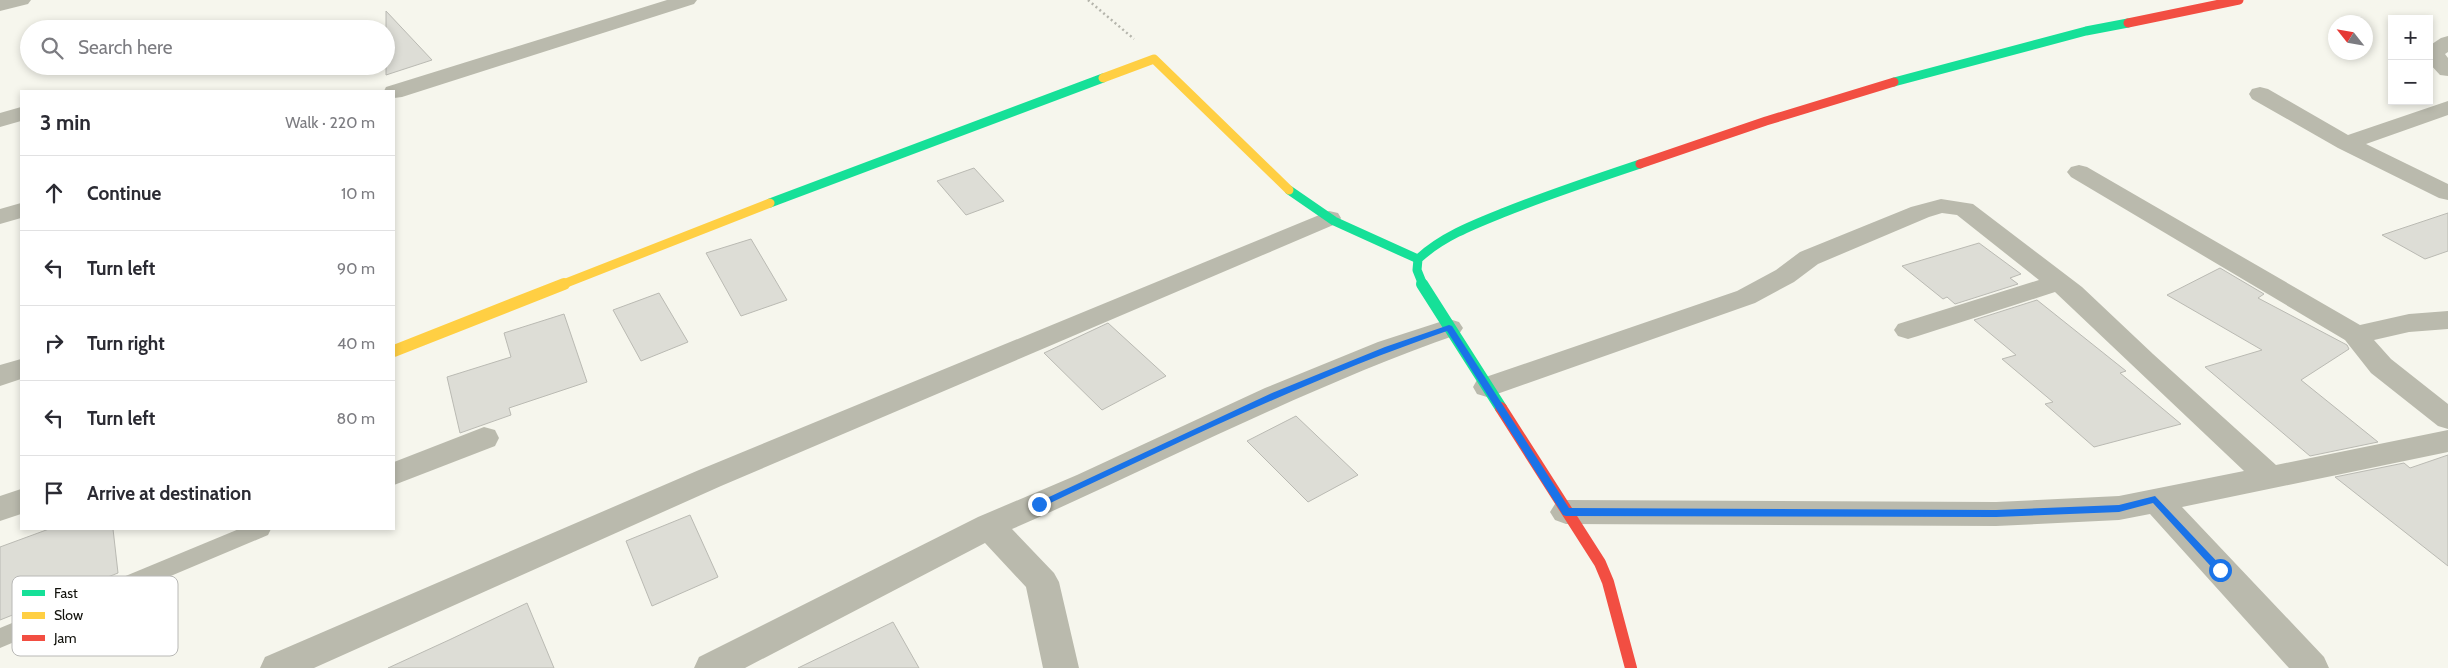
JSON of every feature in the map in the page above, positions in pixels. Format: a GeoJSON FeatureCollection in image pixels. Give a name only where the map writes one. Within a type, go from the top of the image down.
{"type":"FeatureCollection","features":[{"type":"Feature","properties":{"kind":"street"},"geometry":{"type":"LineString","coordinates":[[0,5],[21,0]]}},
{"type":"Feature","properties":{"kind":"street"},"geometry":{"type":"LineString","coordinates":[[395,92],[687,0]]}},
{"type":"Feature","properties":{"kind":"street"},"geometry":{"type":"LineString","coordinates":[[1631,668],[1608,582],[1600,563],[1424,288],[1416,269],[1418,259],[1440,241],[1541,197],[1766,120],[1894,82],[2086,31],[2239,0]]}},
{"type":"Feature","properties":{"kind":"street"},"geometry":{"type":"LineString","coordinates":[[2448,42],[2434,52],[2436,58],[2448,70]]}},
{"type":"Feature","properties":{"kind":"street"},"geometry":{"type":"LineString","coordinates":[[395,351],[878,161],[1154,59],[1298,198],[1342,226],[1418,259]]}},
{"type":"Feature","properties":{"kind":"street"},"geometry":{"type":"LineString","coordinates":[[2260,94],[2346,143],[2448,192]]}},
{"type":"Feature","properties":{"kind":"street"},"geometry":{"type":"LineString","coordinates":[[2346,143],[2448,108]]}},
{"type":"Feature","properties":{"kind":"street"},"geometry":{"type":"LineString","coordinates":[[0,120],[20,114]]}},
{"type":"Feature","properties":{"kind":"street"},"geometry":{"type":"LineString","coordinates":[[2079,172],[2360,338]]}},
{"type":"Feature","properties":{"kind":"street"},"geometry":{"type":"LineString","coordinates":[[1487,387],[1746,297],[1785,276],[1809,258],[1920,212],[1941,206],[1964,209],[2073,293],[2143,361],[2270,477]]}},
{"type":"Feature","properties":{"kind":"street"},"geometry":{"type":"LineString","coordinates":[[0,217],[20,210]]}},
{"type":"Feature","properties":{"kind":"street"},"geometry":{"type":"LineString","coordinates":[[293,665],[710,478],[1329,218]]}},
{"type":"Feature","properties":{"kind":"street"},"geometry":{"type":"LineString","coordinates":[[1908,330],[2059,282]]}},
{"type":"Feature","properties":{"kind":"street"},"geometry":{"type":"LineString","coordinates":[[2448,320],[2409,323],[2361,334],[2359,341],[2381,366],[2448,419]]}},
{"type":"Feature","properties":{"kind":"street"},"geometry":{"type":"LineString","coordinates":[[712,668],[990,526],[1275,395],[1388,349],[1449,328]]}},
{"type":"Feature","properties":{"kind":"street"},"geometry":{"type":"LineString","coordinates":[[0,376],[20,368]]}},
{"type":"Feature","properties":{"kind":"street"},"geometry":{"type":"LineString","coordinates":[[395,474],[484,438]]}},
{"type":"Feature","properties":{"kind":"street"},"geometry":{"type":"LineString","coordinates":[[1566,512],[1996,514],[2119,508],[2155,499],[2448,441]]}},
{"type":"Feature","properties":{"kind":"street"},"geometry":{"type":"LineString","coordinates":[[2155,499],[2310,668]]}},
{"type":"Feature","properties":{"kind":"street"},"geometry":{"type":"LineString","coordinates":[[0,509],[20,500]]}},
{"type":"Feature","properties":{"kind":"street"},"geometry":{"type":"LineString","coordinates":[[990,526],[1042,582],[1061,668]]}},
{"type":"Feature","properties":{"kind":"lane"},"geometry":{"type":"LineString","coordinates":[[148,576],[258,530]]}},
{"type":"Feature","properties":{"kind":"lane"},"geometry":{"type":"LineString","coordinates":[[0,638],[12,633]]}},
{"type":"Feature","properties":{"kind":"path"},"geometry":{"type":"LineString","coordinates":[[1088,0],[1154,59]]}},
{"type":"Feature","properties":{"kind":"building"},"geometry":{"type":"Polygon","coordinates":[[[386,11],[394,20],[386,20],[386,11]]]}},
{"type":"Feature","properties":{"kind":"building"},"geometry":{"type":"Polygon","coordinates":[[[395,21],[432,60],[395,72],[395,21]]]}},
{"type":"Feature","properties":{"kind":"building"},"geometry":{"type":"Polygon","coordinates":[[[974,168],[1004,201],[966,215],[937,181],[974,168]]]}},
{"type":"Feature","properties":{"kind":"building"},"geometry":{"type":"Polygon","coordinates":[[[2448,213],[2448,251],[2425,259],[2382,235],[2448,213]]]}},
{"type":"Feature","properties":{"kind":"building"},"geometry":{"type":"Polygon","coordinates":[[[751,239],[787,300],[741,316],[706,253],[751,239]]]}},
{"type":"Feature","properties":{"kind":"building"},"geometry":{"type":"Polygon","coordinates":[[[1979,243],[2021,274],[2010,278],[2018,284],[1955,304],[1947,297],[1943,299],[1902,266],[1979,243]]]}},
{"type":"Feature","properties":{"kind":"building"},"geometry":{"type":"Polygon","coordinates":[[[2220,268],[2264,294],[2258,298],[2347,345],[2349,349],[2301,380],[2378,442],[2310,456],[2205,367],[2262,350],[2167,295],[2220,268]]]}},
{"type":"Feature","properties":{"kind":"building"},"geometry":{"type":"Polygon","coordinates":[[[659,293],[688,342],[641,361],[613,310],[659,293]]]}},
{"type":"Feature","properties":{"kind":"building"},"geometry":{"type":"Polygon","coordinates":[[[2037,300],[2126,371],[2120,373],[2181,424],[2094,447],[2045,404],[2053,402],[2002,359],[2016,355],[1974,320],[2037,300]]]}},
{"type":"Feature","properties":{"kind":"building"},"geometry":{"type":"Polygon","coordinates":[[[564,314],[587,382],[509,408],[511,415],[460,433],[447,377],[511,357],[504,333],[564,314]]]}},
{"type":"Feature","properties":{"kind":"building"},"geometry":{"type":"Polygon","coordinates":[[[1108,323],[1166,376],[1102,410],[1044,353],[1108,323]]]}},
{"type":"Feature","properties":{"kind":"building"},"geometry":{"type":"Polygon","coordinates":[[[1296,416],[1358,475],[1308,502],[1247,441],[1296,416]]]}},
{"type":"Feature","properties":{"kind":"building"},"geometry":{"type":"Polygon","coordinates":[[[2448,455],[2448,566],[2335,477],[2404,463],[2410,468],[2448,455]]]}},
{"type":"Feature","properties":{"kind":"building"},"geometry":{"type":"Polygon","coordinates":[[[690,515],[718,577],[652,606],[626,541],[690,515]]]}},
{"type":"Feature","properties":{"kind":"building"},"geometry":{"type":"Polygon","coordinates":[[[46,530],[113,530],[118,573],[110,576],[12,576],[12,615],[0,620],[0,547],[46,530]]]}},
{"type":"Feature","properties":{"kind":"building"},"geometry":{"type":"Polygon","coordinates":[[[527,603],[554,668],[388,668],[449,640],[527,603]]]}},
{"type":"Feature","properties":{"kind":"building"},"geometry":{"type":"Polygon","coordinates":[[[893,622],[919,668],[798,668],[893,622]]]}},
{"type":"Feature","properties":{"kind":"traffic: fast"},"geometry":{"type":"LineString","coordinates":[[1894,82],[2086,31],[2128,23]]}},
{"type":"Feature","properties":{"kind":"traffic: fast"},"geometry":{"type":"LineString","coordinates":[[770,203],[1103,78]]}},
{"type":"Feature","properties":{"kind":"traffic: fast"},"geometry":{"type":"LineString","coordinates":[[1501,408],[1424,288],[1416,266],[1418,259],[1431,247],[1485,220],[1557,192],[1640,164]]}},
{"type":"Feature","properties":{"kind":"traffic: fast"},"geometry":{"type":"LineString","coordinates":[[1289,190],[1318,212],[1350,230],[1418,259]]}},
{"type":"Feature","properties":{"kind":"traffic: slow"},"geometry":{"type":"LineString","coordinates":[[1103,78],[1154,59],[1289,190]]}},
{"type":"Feature","properties":{"kind":"traffic: slow"},"geometry":{"type":"LineString","coordinates":[[395,351],[770,203]]}},
{"type":"Feature","properties":{"kind":"traffic: jam"},"geometry":{"type":"LineString","coordinates":[[2128,23],[2239,0]]}},
{"type":"Feature","properties":{"kind":"traffic: jam"},"geometry":{"type":"LineString","coordinates":[[1640,164],[1766,121],[1894,82]]}},
{"type":"Feature","properties":{"kind":"traffic: jam"},"geometry":{"type":"LineString","coordinates":[[1501,408],[1600,563],[1608,582],[1631,668]]}},
{"type":"Feature","properties":{"kind":"route"},"geometry":{"type":"LineString","coordinates":[[1039,504],[1275,395],[1388,349],[1449,328],[1566,512],[1996,514],[2119,508],[2155,499],[2220,570]]}}]}
